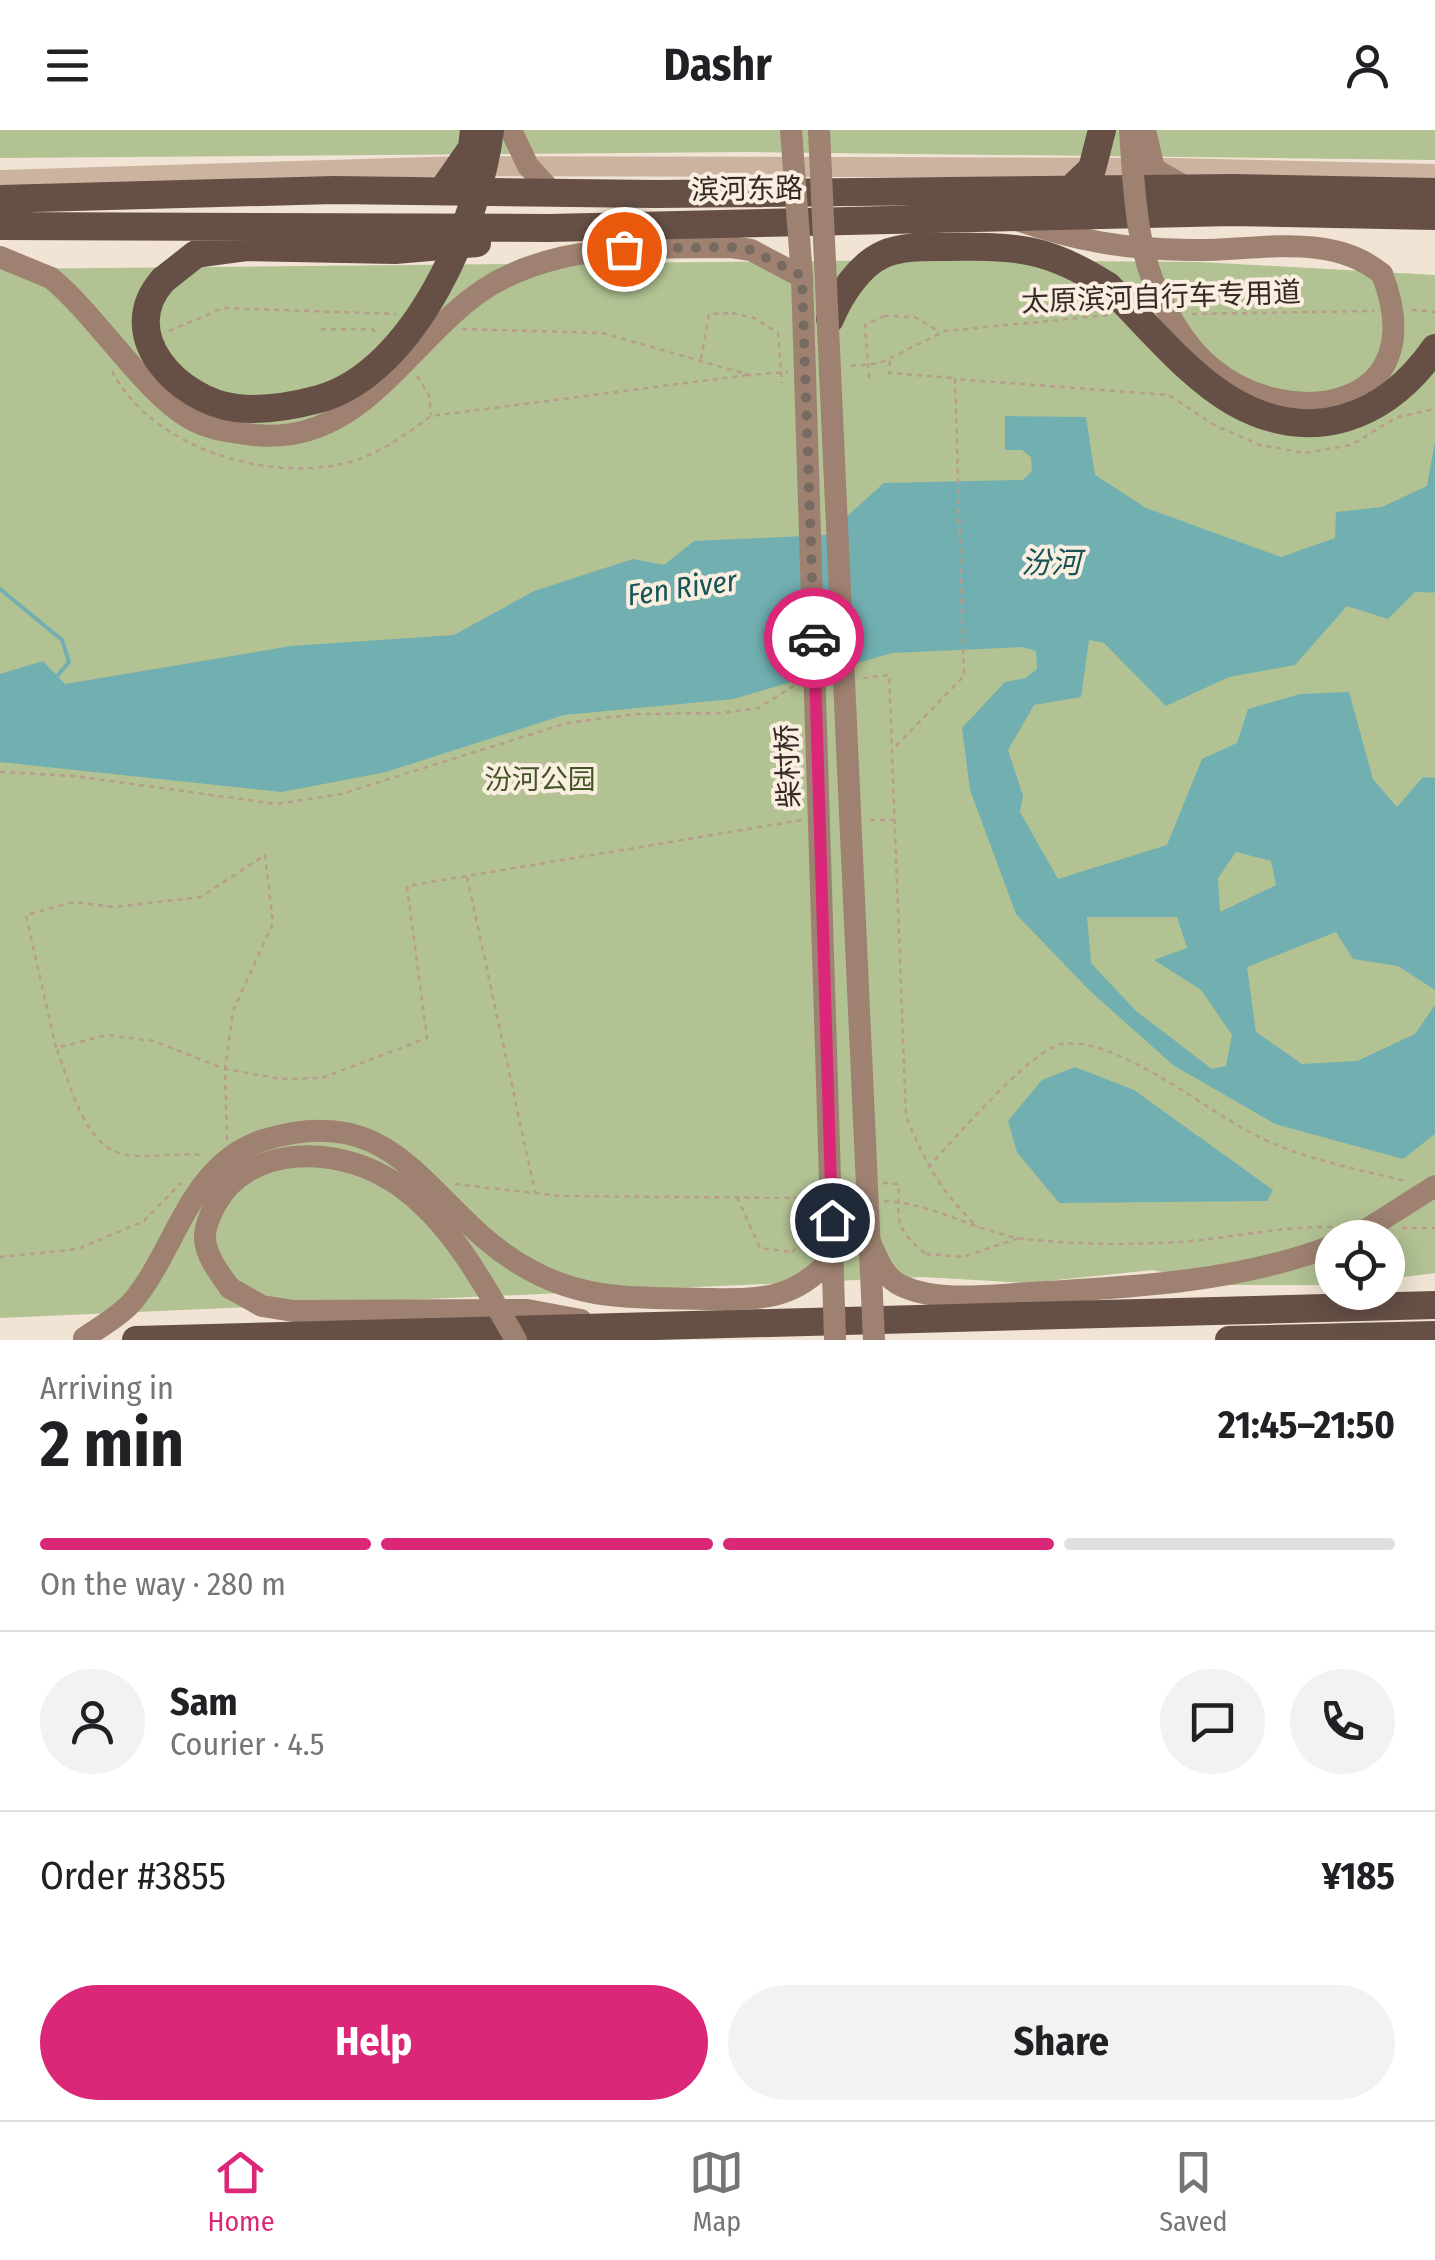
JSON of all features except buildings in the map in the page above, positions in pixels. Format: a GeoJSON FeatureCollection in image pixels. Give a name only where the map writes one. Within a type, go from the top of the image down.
{"type":"FeatureCollection","features":[{"type":"Feature","properties":{"kind":"highway"},"geometry":{"type":"LineString","coordinates":[[442,191],[462,166],[474,130]]}},
{"type":"Feature","properties":{"kind":"highway"},"geometry":{"type":"LineString","coordinates":[[490,130],[484,176],[456,255],[417,320],[376,366],[322,398],[274,407],[235,408],[194,396],[171,378],[149,349],[150,308],[163,280],[196,254],[248,246],[395,250],[519,240],[582,227]]}},
{"type":"Feature","properties":{"kind":"highway"},"geometry":{"type":"LineString","coordinates":[[1071,190],[1092,169],[1102,130]]}},
{"type":"Feature","properties":{"kind":"highway","name":"滨河东路"},"geometry":{"type":"LineString","coordinates":[[0,199],[442,191],[1188,188],[1435,192]]}},
{"type":"Feature","properties":{"kind":"highway","name":"滨河东路"},"geometry":{"type":"LineString","coordinates":[[0,226],[582,227],[1232,212],[1435,216]]}},
{"type":"Feature","properties":{"kind":"highway"},"geometry":{"type":"LineString","coordinates":[[830,319],[841,293],[882,255],[914,247],[1017,246],[1071,262],[1108,286],[1233,402],[1276,419],[1314,425],[1365,413],[1413,380],[1435,348]]}},
{"type":"Feature","properties":{"kind":"highway"},"geometry":{"type":"LineString","coordinates":[[1405,1288],[1435,1286]]}},
{"type":"Feature","properties":{"kind":"highway"},"geometry":{"type":"LineString","coordinates":[[1262,1309],[1315,1296]]}},
{"type":"Feature","properties":{"kind":"highway"},"geometry":{"type":"LineString","coordinates":[[136,1340],[1435,1305]]}},
{"type":"Feature","properties":{"kind":"highway"},"geometry":{"type":"LineString","coordinates":[[1229,1340],[1435,1334]]}},
{"type":"Feature","properties":{"kind":"main road"},"geometry":{"type":"LineString","coordinates":[[511,130],[528,166],[553,193]]}},
{"type":"Feature","properties":{"kind":"main road","name":"柴村桥"},"geometry":{"type":"LineString","coordinates":[[792,130],[802,276],[827,1190],[835,1340]]}},
{"type":"Feature","properties":{"kind":"main road"},"geometry":{"type":"LineString","coordinates":[[819,130],[871,1192],[868,1236],[874,1340]]}},
{"type":"Feature","properties":{"kind":"main road"},"geometry":{"type":"LineString","coordinates":[[1004,216],[1079,242],[1190,250],[1310,246],[1369,263],[1382,274],[1395,300],[1402,330],[1396,363],[1370,389],[1335,401],[1302,401],[1259,394],[1212,369],[1181,334],[1160,299],[1147,261],[1135,204],[1130,130]]}},
{"type":"Feature","properties":{"kind":"main road"},"geometry":{"type":"LineString","coordinates":[[1145,130],[1154,169],[1188,188]]}},
{"type":"Feature","properties":{"kind":"main road"},"geometry":{"type":"LineString","coordinates":[[0,257],[51,278],[187,418],[219,431],[266,436],[316,430],[354,408],[413,357],[468,298],[523,267],[588,250],[731,247],[751,250],[802,276]]}},
{"type":"Feature","properties":{"kind":"main road"},"geometry":{"type":"LineString","coordinates":[[81,1339],[130,1305],[156,1270],[184,1210],[214,1170],[258,1142],[310,1128],[358,1133],[392,1151],[489,1242],[531,1271],[592,1296],[765,1300],[814,1278],[832,1257]]}},
{"type":"Feature","properties":{"kind":"main road"},"geometry":{"type":"LineString","coordinates":[[516,1340],[487,1290],[418,1203],[388,1178],[345,1160],[279,1159],[250,1167],[225,1187],[210,1214],[204,1239],[212,1261],[230,1288],[262,1306],[293,1311],[527,1310],[614,1326]]}},
{"type":"Feature","properties":{"kind":"main road"},"geometry":{"type":"LineString","coordinates":[[1369,1220],[1427,1185]]}},
{"type":"Feature","properties":{"kind":"main road"},"geometry":{"type":"LineString","coordinates":[[868,1236],[880,1267],[900,1286],[934,1294],[1151,1286],[1294,1260],[1315,1250]]}},
{"type":"Feature","properties":{"kind":"street"},"geometry":{"type":"LineString","coordinates":[[0,180],[462,166],[1435,174]]}},
{"type":"Feature","properties":{"kind":"path"},"geometry":{"type":"LineString","coordinates":[[169,330],[222,308],[397,314]]}},
{"type":"Feature","properties":{"kind":"path"},"geometry":{"type":"LineString","coordinates":[[1404,310],[1435,312]]}},
{"type":"Feature","properties":{"kind":"path","name":"太原滨河自行车专用道"},"geometry":{"type":"LineString","coordinates":[[1182,314],[1386,311]]}},
{"type":"Feature","properties":{"kind":"path"},"geometry":{"type":"LineString","coordinates":[[700,360],[709,314],[732,313],[754,318],[778,334],[782,383]]}},
{"type":"Feature","properties":{"kind":"path","name":"太原滨河自行车专用道"},"geometry":{"type":"LineString","coordinates":[[843,367],[890,359],[942,332],[1066,316],[1124,315]]}},
{"type":"Feature","properties":{"kind":"path"},"geometry":{"type":"LineString","coordinates":[[869,378],[865,325],[884,316],[915,318],[942,332]]}},
{"type":"Feature","properties":{"kind":"path"},"geometry":{"type":"LineString","coordinates":[[456,327],[475,332],[602,333],[750,374]]}},
{"type":"Feature","properties":{"kind":"path"},"geometry":{"type":"LineString","coordinates":[[890,359],[889,373],[1168,395],[1214,426],[1260,445],[1305,452],[1350,445],[1397,417],[1435,410]]}},
{"type":"Feature","properties":{"kind":"path"},"geometry":{"type":"LineString","coordinates":[[220,458],[294,466],[348,462],[392,445],[431,416],[787,372]]}},
{"type":"Feature","properties":{"kind":"path"},"geometry":{"type":"LineString","coordinates":[[893,748],[964,676],[955,378]]}},
{"type":"Feature","properties":{"kind":"path"},"geometry":{"type":"LineString","coordinates":[[850,679],[889,675],[906,1116],[926,1168],[951,1202],[980,1228]]}},
{"type":"Feature","properties":{"kind":"path"},"geometry":{"type":"LineString","coordinates":[[0,772],[75,776],[276,804],[340,794],[567,724],[637,714],[722,714],[758,708],[791,686],[811,684]]}},
{"type":"Feature","properties":{"kind":"path"},"geometry":{"type":"LineString","coordinates":[[56,1048],[108,1034],[154,1040],[225,1069],[268,1078],[322,1078],[427,1038],[407,886],[808,820]]}},
{"type":"Feature","properties":{"kind":"path"},"geometry":{"type":"LineString","coordinates":[[859,820],[893,820]]}},
{"type":"Feature","properties":{"kind":"path"},"geometry":{"type":"LineString","coordinates":[[198,1167],[212,1155],[127,1155],[104,1147],[89,1127],[56,1048],[26,915],[74,902],[114,907],[201,897],[265,855],[273,923],[233,1011],[225,1069],[227,1145]]}},
{"type":"Feature","properties":{"kind":"path"},"geometry":{"type":"LineString","coordinates":[[466,876],[536,1193]]}},
{"type":"Feature","properties":{"kind":"path"},"geometry":{"type":"LineString","coordinates":[[926,1168],[1037,1056],[1062,1044],[1132,1062],[1255,1135],[1351,1168],[1427,1185]]}},
{"type":"Feature","properties":{"kind":"path"},"geometry":{"type":"LineString","coordinates":[[0,1257],[78,1249],[144,1220],[186,1178]]}},
{"type":"Feature","properties":{"kind":"path"},"geometry":{"type":"LineString","coordinates":[[456,1184],[536,1193],[736,1196],[827,1190]]}},
{"type":"Feature","properties":{"kind":"path"},"geometry":{"type":"LineString","coordinates":[[812,1200],[811,1184],[827,1190]]}},
{"type":"Feature","properties":{"kind":"path"},"geometry":{"type":"LineString","coordinates":[[871,1192],[899,1184],[902,1235],[926,1254],[963,1257],[1021,1238]]}},
{"type":"Feature","properties":{"kind":"path"},"geometry":{"type":"LineString","coordinates":[[871,1192],[1021,1238],[1206,1240],[1279,1226],[1315,1232]]}},
{"type":"Feature","properties":{"kind":"path"},"geometry":{"type":"LineString","coordinates":[[736,1196],[760,1248],[792,1252],[813,1231],[812,1216]]}},
{"type":"Feature","properties":{"kind":"path"},"geometry":{"type":"LineString","coordinates":[[1405,1228],[1435,1228]]}},
{"type":"Feature","properties":{"kind":"green space"},"geometry":{"type":"Polygon","coordinates":[[[0,130],[1435,130],[1435,160],[748,152],[0,158],[0,130]]]}},
{"type":"Feature","properties":{"kind":"green space","name":"汾河公园"},"geometry":{"type":"Polygon","coordinates":[[[916,260],[1200,262],[1435,275],[1435,1273],[1405,1277],[1405,1220],[1315,1220],[1315,1285],[1215,1285],[1153,1270],[1028,1283],[923,1277],[0,1318],[0,269],[916,260]]]}},
{"type":"Feature","properties":{"kind":"water","name":"汾河"},"geometry":{"type":"Polygon","coordinates":[[[1005,416],[1086,417],[1095,475],[1146,508],[1281,557],[1335,538],[1336,512],[1382,507],[1427,486],[1435,442],[1435,572],[1388,619],[1347,606],[1295,665],[1229,677],[1166,706],[1104,643],[1089,640],[1081,697],[1034,705],[1008,750],[1023,796],[1020,812],[1058,879],[1167,845],[1202,759],[1237,743],[1248,709],[1300,694],[1349,692],[1373,779],[1397,807],[1423,777],[1435,778],[1435,990],[1398,966],[1353,959],[1336,932],[1247,967],[1256,1032],[1302,1064],[1357,1061],[1415,1034],[1435,1005],[1435,1134],[1403,1159],[1275,1124],[1173,1065],[1089,990],[1016,914],[970,790],[962,728],[1005,682],[1026,678],[1037,669],[1036,651],[1022,647],[892,653],[733,699],[564,715],[386,772],[282,792],[0,762],[0,674],[43,661],[65,684],[291,646],[454,635],[534,591],[633,559],[664,565],[694,541],[826,535],[884,483],[1023,480],[1032,471],[1031,457],[1022,450],[1005,450],[1005,416]],[[1236,852],[1218,878],[1220,912],[1276,885],[1271,861],[1236,852]],[[1087,917],[1091,963],[1136,1011],[1212,1069],[1226,1066],[1232,1035],[1201,990],[1154,960],[1187,948],[1177,917],[1087,917]]]}},
{"type":"Feature","properties":{"kind":"water"},"geometry":{"type":"Polygon","coordinates":[[[1075,1067],[1134,1090],[1273,1190],[1267,1201],[1059,1203],[1017,1152],[1008,1121],[1042,1080],[1075,1067]]]}},
{"type":"Feature","properties":{"kind":"waterway","name":"Fen River"},"geometry":{"type":"LineString","coordinates":[[1390,579],[1435,580]]}},
{"type":"Feature","properties":{"kind":"waterway"},"geometry":{"type":"LineString","coordinates":[[0,589],[62,640],[69,662],[57,676]]}},
{"type":"Feature","properties":{"kind":"way so far"},"geometry":{"type":"LineString","coordinates":[[624,249],[751,250],[802,276],[814,638]]}},
{"type":"Feature","properties":{"kind":"route"},"geometry":{"type":"LineString","coordinates":[[814,638],[832,1220]]}}]}
